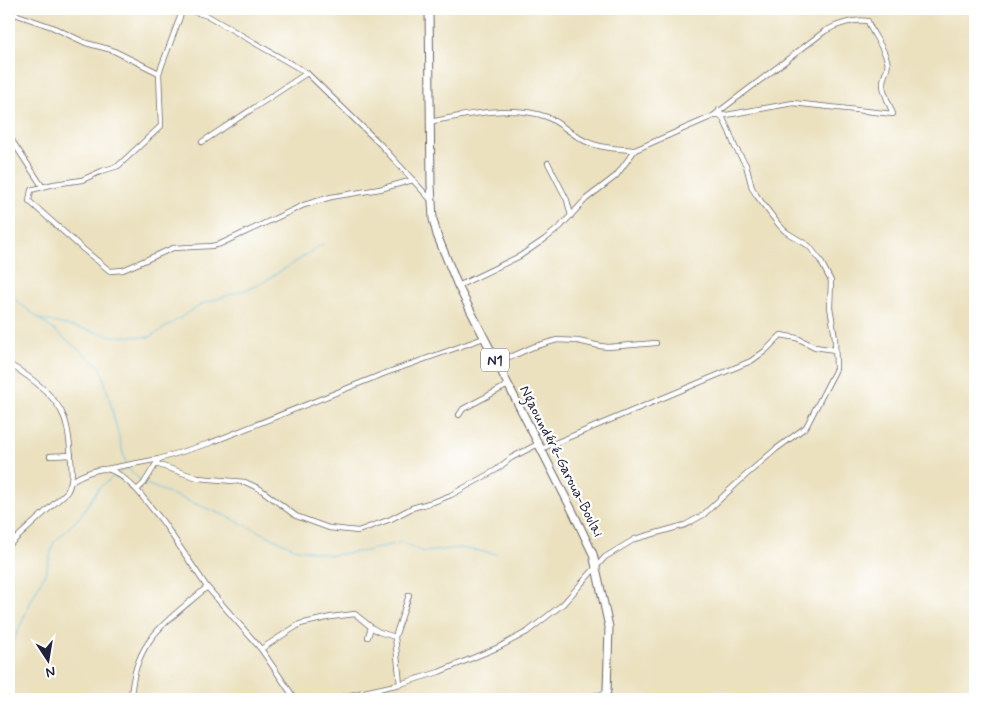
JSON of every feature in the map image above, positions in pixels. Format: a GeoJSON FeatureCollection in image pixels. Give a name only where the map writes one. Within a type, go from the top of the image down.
{"type":"FeatureCollection","features":[{"type":"Feature","properties":{"kind":"highway","name":"Ngaoundéré-Garoua-Boulai"},"geometry":{"type":"LineString","coordinates":[[429,9],[429,122],[433,219],[437,235],[458,286],[582,529],[597,564],[609,628],[607,690],[604,697]]}},
{"type":"Feature","properties":{"kind":"street"},"geometry":{"type":"LineString","coordinates":[[412,180],[380,189],[331,197],[304,205],[220,244],[173,248],[123,270],[110,271],[29,201],[31,190],[42,186],[82,180],[118,166],[161,126],[159,73],[184,9],[208,16],[307,73],[380,144],[432,200]]}},
{"type":"Feature","properties":{"kind":"street"},"geometry":{"type":"LineString","coordinates":[[9,12],[52,27],[86,43],[112,50],[159,73]]}},
{"type":"Feature","properties":{"kind":"street"},"geometry":{"type":"LineString","coordinates":[[429,122],[479,112],[533,113],[548,118],[588,142],[607,148],[635,150],[713,116],[793,103],[893,114],[883,86],[888,66],[887,58],[868,21],[862,20],[836,26],[826,31],[718,110],[713,116]]}},
{"type":"Feature","properties":{"kind":"street"},"geometry":{"type":"LineString","coordinates":[[202,142],[307,73]]}},
{"type":"Feature","properties":{"kind":"street"},"geometry":{"type":"LineString","coordinates":[[333,699],[357,697],[474,659],[526,632],[563,604],[605,556],[634,539],[685,525],[703,515],[746,475],[806,427],[836,369],[830,307],[830,281],[810,246],[786,232],[757,196],[752,188],[746,165],[735,147],[729,130],[718,110]]}},
{"type":"Feature","properties":{"kind":"street"},"geometry":{"type":"LineString","coordinates":[[9,136],[42,186]]}},
{"type":"Feature","properties":{"kind":"street"},"geometry":{"type":"LineString","coordinates":[[458,286],[520,256],[560,227],[586,199],[616,176],[635,150]]}},
{"type":"Feature","properties":{"kind":"street"},"geometry":{"type":"LineString","coordinates":[[548,163],[567,200],[571,216]]}},
{"type":"Feature","properties":{"kind":"street"},"geometry":{"type":"LineString","coordinates":[[157,461],[198,478],[245,482],[260,489],[296,516],[329,528],[358,531],[412,508],[451,495],[496,470],[518,454],[562,439],[752,361],[765,351],[780,335],[792,337],[815,347],[835,350]]}},
{"type":"Feature","properties":{"kind":"street"},"geometry":{"type":"LineString","coordinates":[[72,481],[85,474],[157,461],[210,443],[374,378],[484,338]]}},
{"type":"Feature","properties":{"kind":"street"},"geometry":{"type":"LineString","coordinates":[[496,361],[557,340],[578,340],[600,346],[656,342]]}},
{"type":"Feature","properties":{"kind":"street"},"geometry":{"type":"LineString","coordinates":[[9,364],[30,376],[59,408],[66,424],[71,455],[72,481],[67,492],[60,500],[9,546]]}},
{"type":"Feature","properties":{"kind":"street"},"geometry":{"type":"LineString","coordinates":[[459,415],[463,409],[508,385]]}},
{"type":"Feature","properties":{"kind":"street"},"geometry":{"type":"LineString","coordinates":[[50,456],[71,455]]}},
{"type":"Feature","properties":{"kind":"street"},"geometry":{"type":"LineString","coordinates":[[137,490],[144,484],[157,461]]}},
{"type":"Feature","properties":{"kind":"street"},"geometry":{"type":"LineString","coordinates":[[106,469],[117,474],[137,490],[163,522],[207,587],[261,649],[295,699]]}},
{"type":"Feature","properties":{"kind":"street"},"geometry":{"type":"LineString","coordinates":[[131,699],[135,669],[152,635],[207,587]]}},
{"type":"Feature","properties":{"kind":"street"},"geometry":{"type":"LineString","coordinates":[[400,684],[395,637],[409,595]]}},
{"type":"Feature","properties":{"kind":"street"},"geometry":{"type":"LineString","coordinates":[[261,649],[300,624],[355,614],[379,632],[395,637]]}},
{"type":"Feature","properties":{"kind":"street"},"geometry":{"type":"LineString","coordinates":[[368,637],[371,627]]}},
{"type":"Feature","properties":{"kind":"street"},"geometry":{"type":"LineString","coordinates":[[574,699],[604,697]]}},
{"type":"Feature","properties":{"kind":"waterway"},"geometry":{"type":"LineString","coordinates":[[40,319],[113,336],[150,337],[202,304],[259,285],[323,244]]}},
{"type":"Feature","properties":{"kind":"waterway"},"geometry":{"type":"LineString","coordinates":[[9,295],[101,367],[127,468],[119,473]]}},
{"type":"Feature","properties":{"kind":"waterway"},"geometry":{"type":"LineString","coordinates":[[127,468],[143,482]]}},
{"type":"Feature","properties":{"kind":"waterway"},"geometry":{"type":"LineString","coordinates":[[9,652],[46,571],[54,542],[78,519],[99,488],[116,475]]}},
{"type":"Feature","properties":{"kind":"waterway"},"geometry":{"type":"LineString","coordinates":[[146,484],[226,516],[294,548],[331,555],[366,551],[402,542],[423,552],[460,548],[497,554]]}},
{"type":"Feature","properties":{"kind":"waterway"},"geometry":{"type":"LineString","coordinates":[[9,677],[13,699]]}}]}
